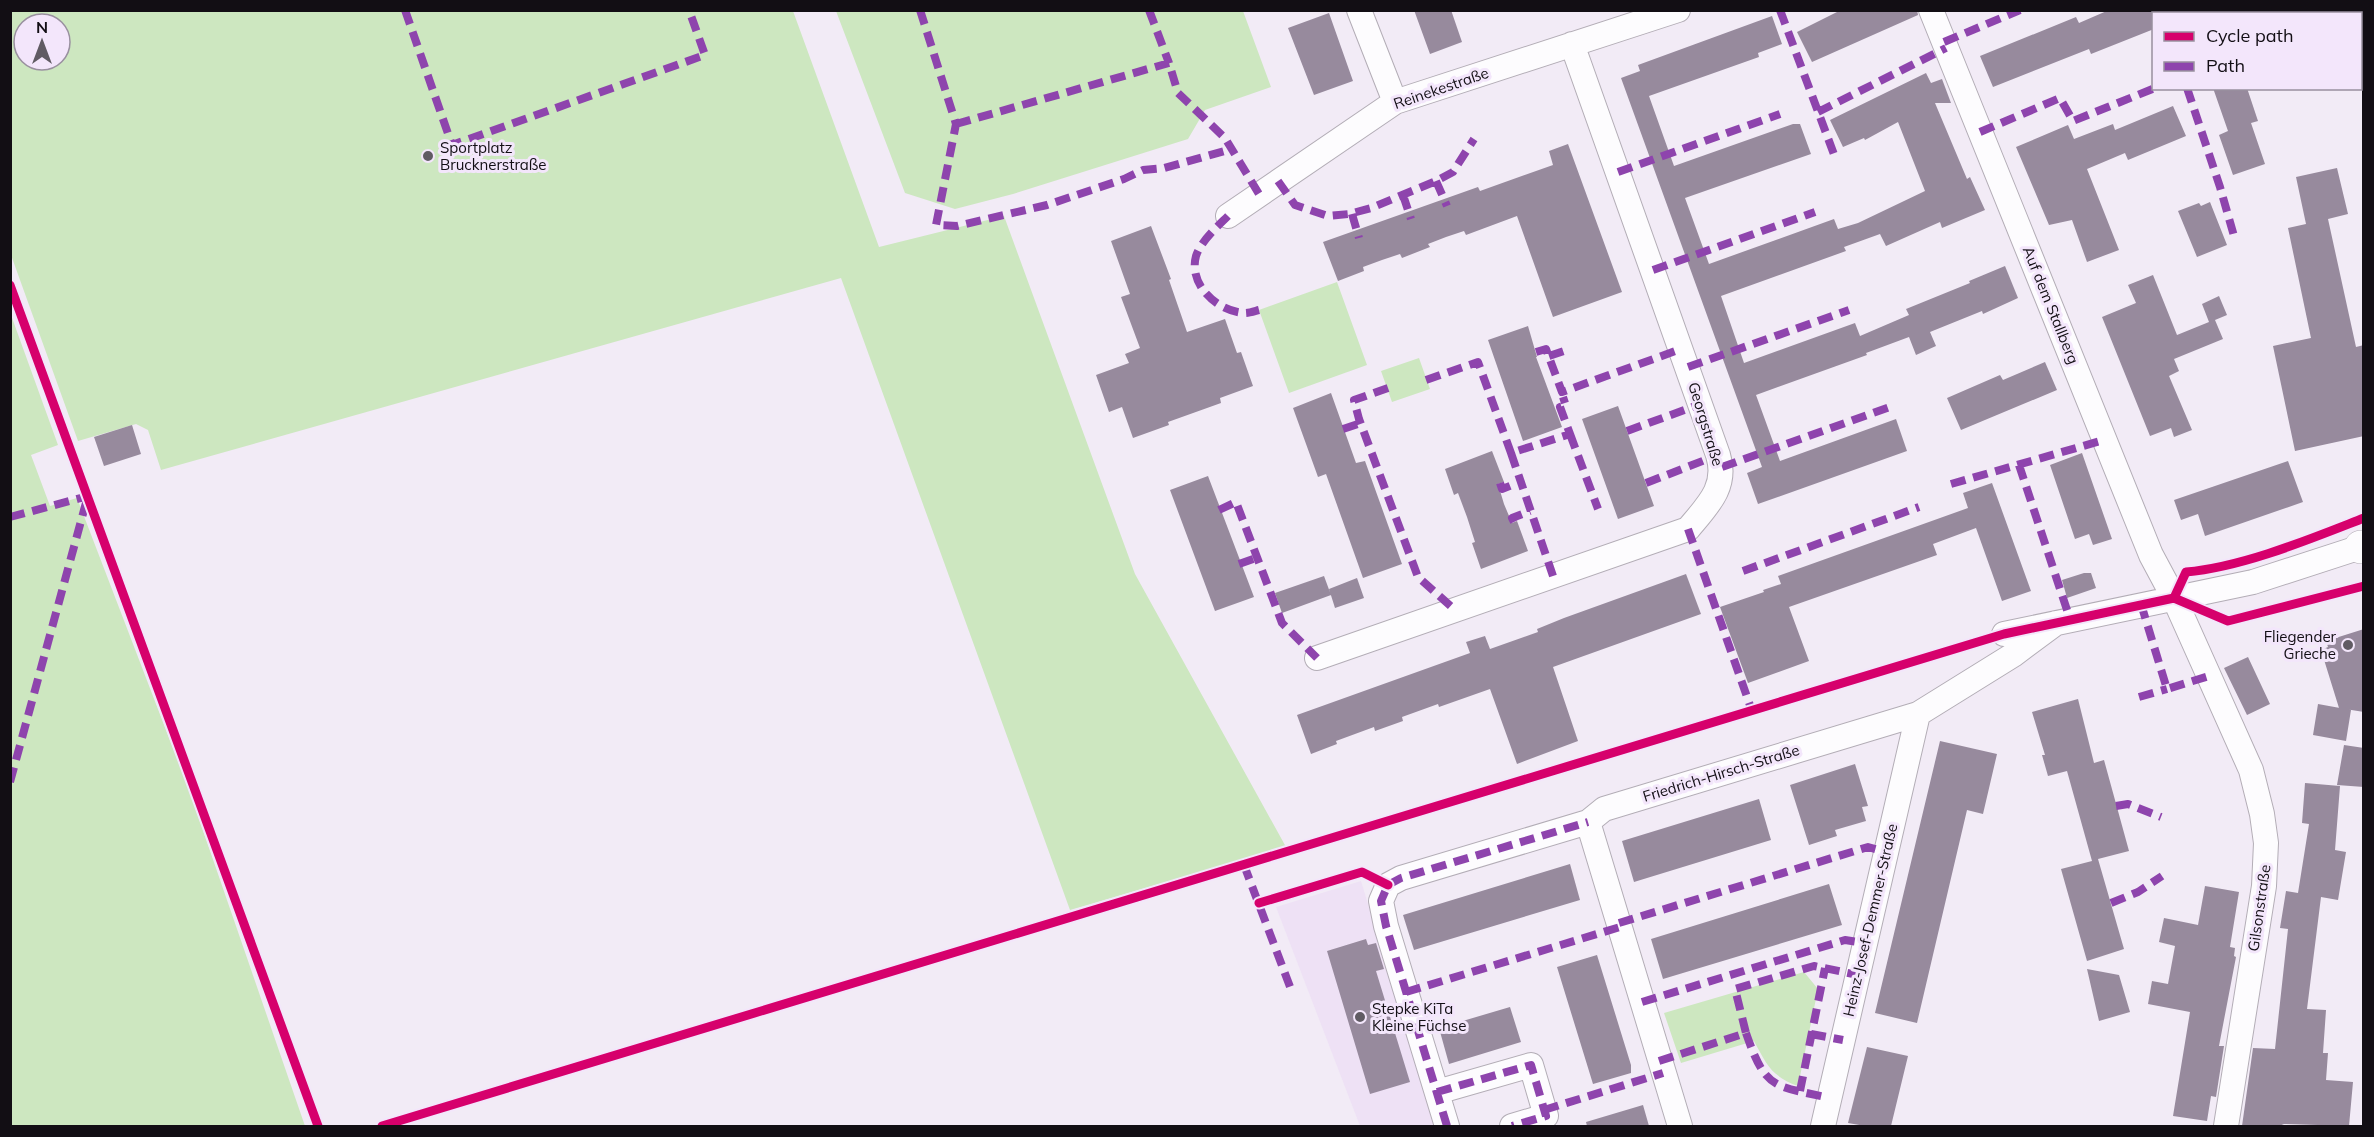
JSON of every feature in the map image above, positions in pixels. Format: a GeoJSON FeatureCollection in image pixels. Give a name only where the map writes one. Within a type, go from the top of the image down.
{"type":"FeatureCollection","features":[{"type":"Feature","properties":{"kind":"street"},"geometry":{"type":"LineString","coordinates":[[1359,10],[1395,102]]}},
{"type":"Feature","properties":{"kind":"street","name":"Reinekestraße"},"geometry":{"type":"LineString","coordinates":[[1228,216],[1395,102],[1572,44],[1640,16],[1678,10]]}},
{"type":"Feature","properties":{"kind":"street","name":"Auf dem Stallberg"},"geometry":{"type":"LineString","coordinates":[[1931,10],[2151,555],[2174,598]]}},
{"type":"Feature","properties":{"kind":"street","name":"Georgstraße"},"geometry":{"type":"LineString","coordinates":[[1317,658],[1688,529],[1715,497],[1722,467],[1716,447],[1572,44]]}},
{"type":"Feature","properties":{"kind":"street","name":"Friedrich-Hirsch-Straße"},"geometry":{"type":"LineString","coordinates":[[2004,634],[2253,582],[2363,547]]}},
{"type":"Feature","properties":{"kind":"street","name":"Gilsonstraße"},"geometry":{"type":"LineString","coordinates":[[2174,598],[2251,770],[2262,814],[2266,843],[2264,886],[2226,1126]]}},
{"type":"Feature","properties":{"kind":"street","name":"Friedrich-Hirsch-Straße"},"geometry":{"type":"LineString","coordinates":[[1437,1092],[1386,926],[1381,901],[1388,885],[1401,878],[1588,822],[1604,809],[1918,714],[2013,655],[2056,623]]}},
{"type":"Feature","properties":{"kind":"street","name":"Heinz-Josef-Demmer-Straße"},"geometry":{"type":"LineString","coordinates":[[1823,1126],[1918,714]]}},
{"type":"Feature","properties":{"kind":"street"},"geometry":{"type":"LineString","coordinates":[[1588,822],[1680,1126]]}},
{"type":"Feature","properties":{"kind":"street"},"geometry":{"type":"LineString","coordinates":[[1447,1126],[1437,1092],[1531,1065],[1546,1116],[1512,1126]]}},
{"type":"Feature","properties":{"kind":"shaded area","name":"Stepke KiTa Kleine Füchse"},"geometry":{"type":"Polygon","coordinates":[[[1361,881],[1435,1126],[1360,1126],[1276,907],[1361,881]]]}},
{"type":"Feature","properties":{"kind":"green space","name":"Sportplatz Brucknerstraße"},"geometry":{"type":"Polygon","coordinates":[[[11,10],[793,11],[879,247],[1004,216],[1135,574],[1286,847],[1070,910],[841,278],[161,470],[148,430],[136,424],[78,441],[11,255],[11,10]]]}},
{"type":"Feature","properties":{"kind":"green space"},"geometry":{"type":"Polygon","coordinates":[[[836,11],[1243,11],[1271,87],[1205,110],[1188,139],[1013,194],[955,209],[905,193],[836,11]]]}},
{"type":"Feature","properties":{"kind":"green space"},"geometry":{"type":"Polygon","coordinates":[[[1337,282],[1367,365],[1289,393],[1259,310],[1337,282]]]}},
{"type":"Feature","properties":{"kind":"green space"},"geometry":{"type":"Polygon","coordinates":[[[11,315],[58,445],[31,455],[50,506],[77,498],[189,790],[305,1126],[11,1126],[11,315]]]}},
{"type":"Feature","properties":{"kind":"green space"},"geometry":{"type":"Polygon","coordinates":[[[1419,358],[1430,389],[1392,402],[1381,371],[1419,358]]]}},
{"type":"Feature","properties":{"kind":"green space"},"geometry":{"type":"Polygon","coordinates":[[[1804,972],[1818,989],[1798,1086],[1771,1069],[1754,1041],[1681,1063],[1664,1013],[1804,972]]]}},
{"type":"Feature","properties":{"kind":"building"},"geometry":{"type":"Polygon","coordinates":[[[1414,10],[1451,10],[1462,42],[1430,54],[1414,10]]]}},
{"type":"Feature","properties":{"kind":"building"},"geometry":{"type":"Polygon","coordinates":[[[1841,10],[1917,10],[1918,15],[1812,62],[1797,32],[1841,10]]]}},
{"type":"Feature","properties":{"kind":"building"},"geometry":{"type":"Polygon","coordinates":[[[2109,10],[2154,10],[2152,30],[2091,54],[2089,49],[1993,87],[1980,56],[2076,17],[2079,23],[2109,10]]]}},
{"type":"Feature","properties":{"kind":"building"},"geometry":{"type":"Polygon","coordinates":[[[1329,13],[1353,81],[1314,95],[1288,28],[1329,13]]]}},
{"type":"Feature","properties":{"kind":"building"},"geometry":{"type":"Polygon","coordinates":[[[1772,16],[1782,44],[1758,53],[1759,57],[1649,96],[1674,166],[1793,124],[1800,124],[1811,154],[1685,198],[1709,264],[1834,219],[1838,229],[1858,223],[1925,191],[1898,122],[1865,140],[1864,138],[1843,147],[1830,120],[1926,73],[1931,83],[1942,79],[1951,103],[1935,103],[1967,179],[1970,177],[1985,210],[1942,228],[1940,222],[1886,246],[1880,234],[1844,247],[1846,251],[1721,296],[1744,363],[1855,323],[1860,336],[1909,315],[1906,309],[2005,266],[2018,298],[1983,314],[1982,311],[1930,332],[1936,346],[1916,355],[1909,337],[1866,353],[1867,355],[1756,395],[1780,461],[1896,419],[1907,451],[1758,504],[1747,473],[1762,467],[1621,78],[1640,71],[1638,65],[1772,16]]]}},
{"type":"Feature","properties":{"kind":"building"},"geometry":{"type":"Polygon","coordinates":[[[2214,90],[2248,90],[2258,121],[2251,123],[2265,164],[2233,175],[2219,135],[2228,131],[2214,90]]]}},
{"type":"Feature","properties":{"kind":"building"},"geometry":{"type":"Polygon","coordinates":[[[2173,106],[2186,136],[2128,160],[2125,153],[2087,169],[2119,250],[2087,262],[2072,220],[2049,225],[2016,147],[2068,125],[2074,139],[2113,124],[2115,130],[2173,106]]]}},
{"type":"Feature","properties":{"kind":"building"},"geometry":{"type":"Polygon","coordinates":[[[1568,144],[1622,292],[1553,317],[1517,216],[1466,235],[1464,231],[1446,237],[1428,244],[1430,247],[1402,258],[1400,254],[1382,260],[1363,267],[1364,271],[1338,281],[1323,242],[1478,187],[1480,191],[1553,165],[1549,151],[1568,144]]]}},
{"type":"Feature","properties":{"kind":"building"},"geometry":{"type":"Polygon","coordinates":[[[2337,168],[2348,214],[2328,219],[2356,347],[2364,345],[2364,436],[2295,451],[2273,346],[2311,338],[2288,228],[2306,224],[2296,177],[2337,168]]]}},
{"type":"Feature","properties":{"kind":"building"},"geometry":{"type":"Polygon","coordinates":[[[2210,202],[2227,245],[2197,257],[2178,211],[2199,203],[2201,206],[2210,202]]]}},
{"type":"Feature","properties":{"kind":"building"},"geometry":{"type":"Polygon","coordinates":[[[1151,226],[1171,279],[1169,280],[1187,332],[1225,319],[1237,353],[1241,352],[1253,386],[1220,398],[1221,403],[1168,422],[1169,425],[1133,438],[1122,407],[1109,412],[1096,375],[1129,363],[1125,354],[1140,348],[1121,297],[1130,294],[1111,241],[1151,226]]]}},
{"type":"Feature","properties":{"kind":"building"},"geometry":{"type":"Polygon","coordinates":[[[2153,275],[2177,335],[2209,322],[2202,304],[2219,296],[2227,315],[2215,320],[2223,339],[2174,359],[2179,371],[2169,376],[2192,430],[2174,437],[2171,428],[2150,436],[2102,317],[2136,303],[2128,285],[2153,275]]]}},
{"type":"Feature","properties":{"kind":"building"},"geometry":{"type":"Polygon","coordinates":[[[1528,326],[1536,357],[1562,427],[1523,441],[1488,340],[1528,326]]]}},
{"type":"Feature","properties":{"kind":"building"},"geometry":{"type":"Polygon","coordinates":[[[2045,362],[2057,390],[1961,430],[1947,398],[2000,375],[2003,380],[2045,362]]]}},
{"type":"Feature","properties":{"kind":"building"},"geometry":{"type":"Polygon","coordinates":[[[1331,393],[1356,463],[1365,461],[1402,564],[1363,578],[1326,474],[1318,477],[1293,408],[1331,393]]]}},
{"type":"Feature","properties":{"kind":"building"},"geometry":{"type":"Polygon","coordinates":[[[1618,406],[1654,506],[1618,519],[1582,419],[1618,406]]]}},
{"type":"Feature","properties":{"kind":"building"},"geometry":{"type":"Polygon","coordinates":[[[132,425],[141,454],[104,466],[94,437],[132,425]]]}},
{"type":"Feature","properties":{"kind":"building"},"geometry":{"type":"Polygon","coordinates":[[[1492,451],[1504,482],[1498,484],[1504,504],[1512,523],[1517,521],[1528,551],[1481,569],[1472,543],[1475,542],[1467,517],[1458,493],[1454,495],[1445,469],[1492,451]]]}},
{"type":"Feature","properties":{"kind":"building"},"geometry":{"type":"Polygon","coordinates":[[[2082,453],[2112,539],[2093,545],[2089,534],[2075,539],[2050,465],[2082,453]]]}},
{"type":"Feature","properties":{"kind":"building"},"geometry":{"type":"Polygon","coordinates":[[[2288,461],[2303,502],[2205,536],[2198,514],[2181,520],[2174,500],[2288,461]]]}},
{"type":"Feature","properties":{"kind":"building"},"geometry":{"type":"Polygon","coordinates":[[[1208,476],[1254,597],[1215,611],[1170,490],[1208,476]]]}},
{"type":"Feature","properties":{"kind":"building"},"geometry":{"type":"Polygon","coordinates":[[[1992,483],[2031,591],[2002,601],[1976,528],[1933,544],[1937,555],[1789,607],[1809,661],[1748,683],[1720,607],[1781,584],[1778,576],[1968,508],[1963,493],[1992,483]]]}},
{"type":"Feature","properties":{"kind":"building"},"geometry":{"type":"Polygon","coordinates":[[[2091,573],[2096,588],[2067,598],[2062,580],[2091,573]]]}},
{"type":"Feature","properties":{"kind":"building"},"geometry":{"type":"Polygon","coordinates":[[[1686,574],[1701,614],[1553,667],[1578,741],[1517,764],[1490,689],[1402,717],[1403,721],[1375,731],[1374,727],[1336,741],[1337,744],[1311,754],[1297,715],[1470,653],[1466,642],[1485,636],[1490,649],[1538,632],[1537,629],[1564,618],[1686,574]]]}},
{"type":"Feature","properties":{"kind":"building"},"geometry":{"type":"Polygon","coordinates":[[[1324,576],[1331,595],[1282,613],[1275,593],[1324,576]]]}},
{"type":"Feature","properties":{"kind":"building"},"geometry":{"type":"Polygon","coordinates":[[[1357,578],[1364,598],[1335,608],[1329,589],[1357,578]]]}},
{"type":"Feature","properties":{"kind":"building"},"geometry":{"type":"Polygon","coordinates":[[[2364,629],[2364,712],[2339,708],[2321,650],[2328,647],[2326,641],[2364,629]]]}},
{"type":"Feature","properties":{"kind":"building"},"geometry":{"type":"Polygon","coordinates":[[[2248,657],[2270,704],[2247,715],[2224,668],[2248,657]]]}},
{"type":"Feature","properties":{"kind":"building"},"geometry":{"type":"Polygon","coordinates":[[[2078,699],[2094,763],[2104,760],[2129,851],[2098,859],[2124,949],[2087,961],[2061,869],[2092,861],[2067,771],[2048,776],[2042,755],[2045,755],[2032,712],[2078,699]]]}},
{"type":"Feature","properties":{"kind":"building"},"geometry":{"type":"Polygon","coordinates":[[[2318,704],[2351,710],[2346,741],[2313,735],[2318,704]]]}},
{"type":"Feature","properties":{"kind":"building"},"geometry":{"type":"Polygon","coordinates":[[[1940,741],[1997,754],[1983,814],[1967,810],[1917,1023],[1875,1013],[1940,741]]]}},
{"type":"Feature","properties":{"kind":"building"},"geometry":{"type":"Polygon","coordinates":[[[2344,745],[2364,748],[2364,787],[2337,785],[2344,745]]]}},
{"type":"Feature","properties":{"kind":"building"},"geometry":{"type":"Polygon","coordinates":[[[1855,764],[1868,806],[1862,807],[1866,821],[1835,830],[1837,836],[1809,845],[1790,785],[1855,764]]]}},
{"type":"Feature","properties":{"kind":"building"},"geometry":{"type":"Polygon","coordinates":[[[2305,783],[2340,786],[2335,850],[2346,852],[2338,900],[2321,897],[2307,1009],[2326,1010],[2323,1053],[2328,1053],[2326,1080],[2353,1082],[2349,1126],[2284,1124],[2242,1126],[2253,1048],[2275,1049],[2288,929],[2280,928],[2286,891],[2298,893],[2309,824],[2302,823],[2305,783]]]}},
{"type":"Feature","properties":{"kind":"building"},"geometry":{"type":"Polygon","coordinates":[[[1759,799],[1771,840],[1634,882],[1622,841],[1759,799]]]}},
{"type":"Feature","properties":{"kind":"building"},"geometry":{"type":"Polygon","coordinates":[[[1570,864],[1580,900],[1414,950],[1403,915],[1570,864]]]}},
{"type":"Feature","properties":{"kind":"building"},"geometry":{"type":"Polygon","coordinates":[[[1829,884],[1842,925],[1663,979],[1651,939],[1829,884]]]}},
{"type":"Feature","properties":{"kind":"building"},"geometry":{"type":"Polygon","coordinates":[[[2205,886],[2239,892],[2230,947],[2235,948],[2234,956],[2236,957],[2219,1046],[2224,1046],[2216,1097],[2211,1096],[2207,1121],[2173,1116],[2190,1012],[2148,1004],[2152,981],[2168,984],[2175,946],[2159,942],[2164,918],[2198,925],[2205,886]]]}},
{"type":"Feature","properties":{"kind":"building"},"geometry":{"type":"Polygon","coordinates":[[[1366,939],[1368,945],[1376,943],[1384,969],[1376,971],[1410,1082],[1370,1094],[1327,951],[1366,939]]]}},
{"type":"Feature","properties":{"kind":"building"},"geometry":{"type":"Polygon","coordinates":[[[1597,955],[1631,1065],[1631,1073],[1593,1084],[1557,967],[1597,955]]]}},
{"type":"Feature","properties":{"kind":"building"},"geometry":{"type":"Polygon","coordinates":[[[2087,969],[2119,975],[2130,1012],[2099,1021],[2087,969]]]}},
{"type":"Feature","properties":{"kind":"building"},"geometry":{"type":"Polygon","coordinates":[[[1510,1007],[1521,1042],[1449,1064],[1439,1028],[1510,1007]]]}},
{"type":"Feature","properties":{"kind":"building"},"geometry":{"type":"Polygon","coordinates":[[[1867,1047],[1908,1056],[1891,1126],[1865,1126],[1848,1123],[1867,1047]]]}},
{"type":"Feature","properties":{"kind":"building"},"geometry":{"type":"Polygon","coordinates":[[[1643,1105],[1649,1126],[1587,1126],[1586,1122],[1643,1105]]]}},
{"type":"Feature","properties":{"kind":"marked path"},"geometry":{"type":"LineString","coordinates":[[405,10],[452,145],[705,55],[689,10]]}},
{"type":"Feature","properties":{"kind":"marked path"},"geometry":{"type":"LineString","coordinates":[[920,10],[956,124],[936,225],[957,226],[1047,205],[1124,179],[1143,170],[1164,168],[1232,149]]}},
{"type":"Feature","properties":{"kind":"marked path"},"geometry":{"type":"LineString","coordinates":[[1149,10],[1169,63]]}},
{"type":"Feature","properties":{"kind":"marked path"},"geometry":{"type":"LineString","coordinates":[[1780,10],[1835,157]]}},
{"type":"Feature","properties":{"kind":"marked path"},"geometry":{"type":"LineString","coordinates":[[1944,42],[2020,10]]}},
{"type":"Feature","properties":{"kind":"marked path"},"geometry":{"type":"LineString","coordinates":[[1818,112],[1946,48]]}},
{"type":"Feature","properties":{"kind":"marked path"},"geometry":{"type":"LineString","coordinates":[[956,124],[1169,63],[1178,93],[1225,138],[1259,194]]}},
{"type":"Feature","properties":{"kind":"marked path"},"geometry":{"type":"LineString","coordinates":[[1980,132],[2060,98],[2073,121],[2152,89]]}},
{"type":"Feature","properties":{"kind":"marked path"},"geometry":{"type":"LineString","coordinates":[[2188,90],[2234,236]]}},
{"type":"Feature","properties":{"kind":"marked path"},"geometry":{"type":"LineString","coordinates":[[1618,172],[1780,114]]}},
{"type":"Feature","properties":{"kind":"marked path"},"geometry":{"type":"LineString","coordinates":[[1278,181],[1295,205],[1328,216],[1349,214],[1371,208],[1453,172],[1474,139]]}},
{"type":"Feature","properties":{"kind":"marked path"},"geometry":{"type":"LineString","coordinates":[[1436,181],[1447,206]]}},
{"type":"Feature","properties":{"kind":"marked path"},"geometry":{"type":"LineString","coordinates":[[1403,195],[1411,219]]}},
{"type":"Feature","properties":{"kind":"marked path"},"geometry":{"type":"LineString","coordinates":[[1653,270],[1815,212]]}},
{"type":"Feature","properties":{"kind":"marked path"},"geometry":{"type":"LineString","coordinates":[[1352,214],[1359,238]]}},
{"type":"Feature","properties":{"kind":"marked path"},"geometry":{"type":"LineString","coordinates":[[1228,216],[1198,250],[1196,277],[1207,295],[1225,308],[1245,313],[1259,310]]}},
{"type":"Feature","properties":{"kind":"marked path"},"geometry":{"type":"LineString","coordinates":[[1688,367],[1849,310]]}},
{"type":"Feature","properties":{"kind":"marked path"},"geometry":{"type":"LineString","coordinates":[[1536,352],[1546,349],[1562,392],[1681,349]]}},
{"type":"Feature","properties":{"kind":"marked path"},"geometry":{"type":"LineString","coordinates":[[1549,356],[1570,349]]}},
{"type":"Feature","properties":{"kind":"marked path"},"geometry":{"type":"LineString","coordinates":[[1426,380],[1478,362],[1511,453]]}},
{"type":"Feature","properties":{"kind":"marked path"},"geometry":{"type":"LineString","coordinates":[[1388,388],[1354,400],[1359,419],[1418,577],[1455,610]]}},
{"type":"Feature","properties":{"kind":"marked path"},"geometry":{"type":"LineString","coordinates":[[1553,576],[1511,453],[1570,434],[1560,407],[1566,406],[1563,397]]}},
{"type":"Feature","properties":{"kind":"marked path"},"geometry":{"type":"LineString","coordinates":[[1627,431],[1701,404]]}},
{"type":"Feature","properties":{"kind":"marked path"},"geometry":{"type":"LineString","coordinates":[[1722,467],[1890,407]]}},
{"type":"Feature","properties":{"kind":"marked path"},"geometry":{"type":"LineString","coordinates":[[1343,429],[1361,423]]}},
{"type":"Feature","properties":{"kind":"marked path"},"geometry":{"type":"LineString","coordinates":[[1570,434],[1598,509]]}},
{"type":"Feature","properties":{"kind":"marked path"},"geometry":{"type":"LineString","coordinates":[[1951,484],[2104,440]]}},
{"type":"Feature","properties":{"kind":"marked path"},"geometry":{"type":"LineString","coordinates":[[1646,483],[1718,455]]}},
{"type":"Feature","properties":{"kind":"marked path"},"geometry":{"type":"LineString","coordinates":[[2019,465],[2070,619]]}},
{"type":"Feature","properties":{"kind":"marked path"},"geometry":{"type":"LineString","coordinates":[[1500,483],[1502,489],[1520,482]]}},
{"type":"Feature","properties":{"kind":"marked path"},"geometry":{"type":"LineString","coordinates":[[10,517],[88,496]]}},
{"type":"Feature","properties":{"kind":"marked path"},"geometry":{"type":"LineString","coordinates":[[10,782],[87,499]]}},
{"type":"Feature","properties":{"kind":"marked path"},"geometry":{"type":"LineString","coordinates":[[1219,510],[1236,502],[1282,623],[1317,658]]}},
{"type":"Feature","properties":{"kind":"marked path"},"geometry":{"type":"LineString","coordinates":[[1743,571],[1919,507]]}},
{"type":"Feature","properties":{"kind":"marked path"},"geometry":{"type":"LineString","coordinates":[[1514,522],[1512,518],[1530,511]]}},
{"type":"Feature","properties":{"kind":"marked path"},"geometry":{"type":"LineString","coordinates":[[1688,529],[1752,711]]}},
{"type":"Feature","properties":{"kind":"marked path"},"geometry":{"type":"LineString","coordinates":[[1239,564],[1256,558]]}},
{"type":"Feature","properties":{"kind":"marked path"},"geometry":{"type":"LineString","coordinates":[[2141,604],[2167,689],[2209,676]]}},
{"type":"Feature","properties":{"kind":"marked path"},"geometry":{"type":"LineString","coordinates":[[2139,697],[2167,689]]}},
{"type":"Feature","properties":{"kind":"marked path"},"geometry":{"type":"LineString","coordinates":[[2116,806],[2128,804],[2161,817]]}},
{"type":"Feature","properties":{"kind":"marked path"},"geometry":{"type":"LineString","coordinates":[[1447,1126],[1386,926],[1381,901],[1388,885],[1401,878],[1588,822]]}},
{"type":"Feature","properties":{"kind":"marked path"},"geometry":{"type":"LineString","coordinates":[[1619,923],[1868,847],[1886,852]]}},
{"type":"Feature","properties":{"kind":"marked path"},"geometry":{"type":"LineString","coordinates":[[1244,865],[1292,992]]}},
{"type":"Feature","properties":{"kind":"marked path"},"geometry":{"type":"LineString","coordinates":[[2111,903],[2138,892],[2162,876]]}},
{"type":"Feature","properties":{"kind":"marked path"},"geometry":{"type":"LineString","coordinates":[[1406,992],[1620,927]]}},
{"type":"Feature","properties":{"kind":"marked path"},"geometry":{"type":"LineString","coordinates":[[1642,1002],[1845,940],[1865,943]]}},
{"type":"Feature","properties":{"kind":"marked path"},"geometry":{"type":"LineString","coordinates":[[1659,1061],[1746,1033],[1735,989],[1814,966],[1858,975]]}},
{"type":"Feature","properties":{"kind":"marked path"},"geometry":{"type":"LineString","coordinates":[[1800,1091],[1825,968]]}},
{"type":"Feature","properties":{"kind":"marked path"},"geometry":{"type":"LineString","coordinates":[[1746,1033],[1760,1066],[1774,1082],[1796,1091],[1829,1098]]}},
{"type":"Feature","properties":{"kind":"marked path"},"geometry":{"type":"LineString","coordinates":[[1811,1034],[1843,1040]]}},
{"type":"Feature","properties":{"kind":"marked path"},"geometry":{"type":"LineString","coordinates":[[1437,1092],[1531,1065],[1546,1116],[1512,1126]]}},
{"type":"Feature","properties":{"kind":"marked path"},"geometry":{"type":"LineString","coordinates":[[1544,1110],[1663,1073]]}},
{"type":"Feature","properties":{"kind":"cycle path"},"geometry":{"type":"LineString","coordinates":[[10,285],[318,1126]]}},
{"type":"Feature","properties":{"kind":"cycle path"},"geometry":{"type":"LineString","coordinates":[[2174,598],[2186,572],[2253,558],[2364,518]]}},
{"type":"Feature","properties":{"kind":"cycle path"},"geometry":{"type":"LineString","coordinates":[[2174,598],[2228,621],[2364,586]]}},
{"type":"Feature","properties":{"kind":"cycle path"},"geometry":{"type":"LineString","coordinates":[[382,1126],[2004,634],[2174,598]]}},
{"type":"Feature","properties":{"kind":"cycle path"},"geometry":{"type":"LineString","coordinates":[[1259,903],[1362,872],[1388,885]]}},
{"type":"Feature","properties":{"kind":"place","name":"Sportplatz Brucknerstraße"},"geometry":{"type":"Point","coordinates":[428,156]}},
{"type":"Feature","properties":{"kind":"place","name":"Fliegender Grieche"},"geometry":{"type":"Point","coordinates":[2348,645]}},
{"type":"Feature","properties":{"kind":"place","name":"Stepke KiTa Kleine Füchse"},"geometry":{"type":"Point","coordinates":[1360,1017]}}]}
